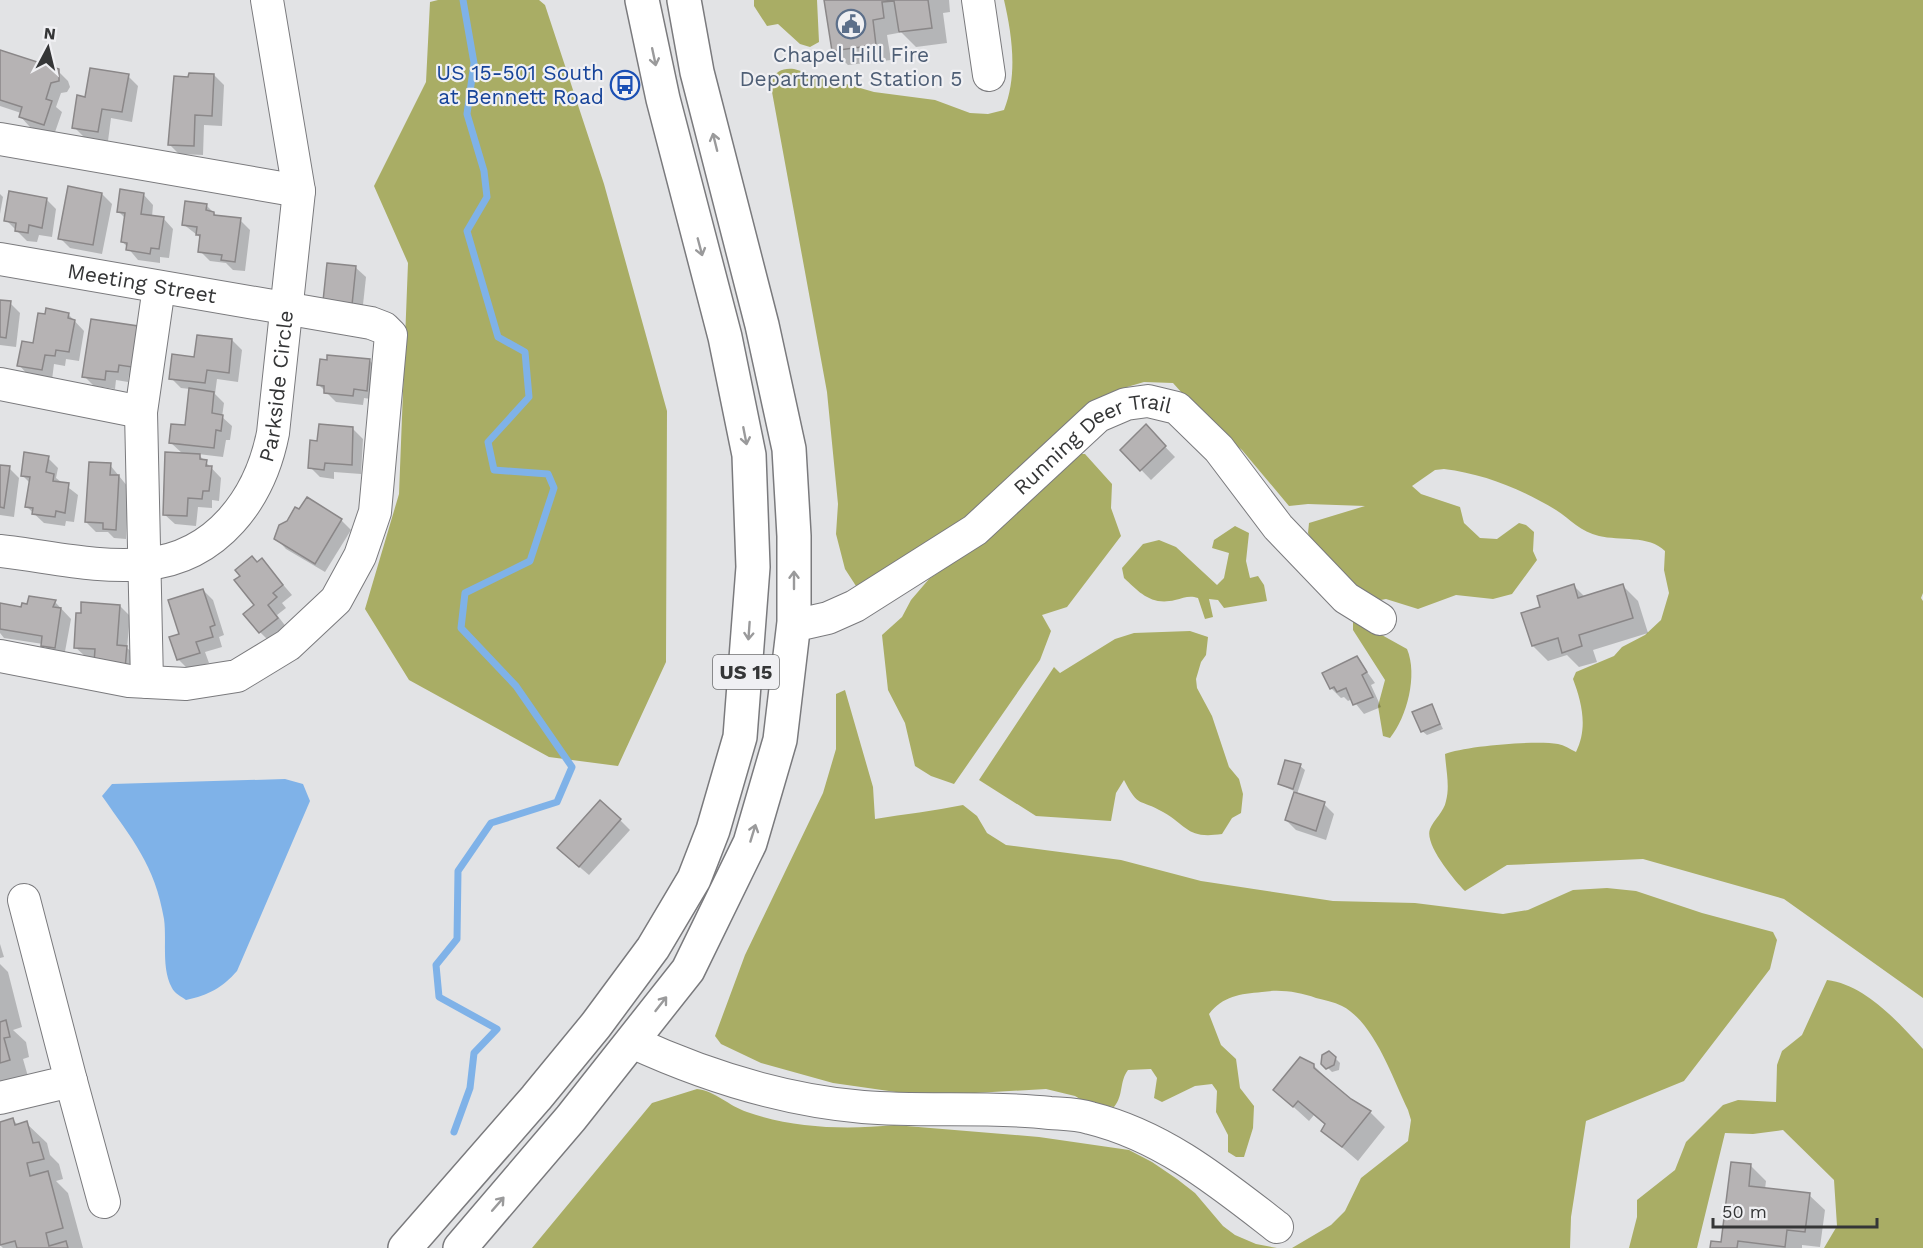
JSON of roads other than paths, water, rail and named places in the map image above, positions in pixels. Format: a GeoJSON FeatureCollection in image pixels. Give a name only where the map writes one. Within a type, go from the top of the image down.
{"type":"FeatureCollection","features":[{"type":"Feature","properties":{"kind":"highway","name":"US 15"},"geometry":{"type":"LineString","coordinates":[[405,1248],[536,1098],[596,1025],[653,948],[694,879],[713,830],[740,737],[753,567],[749,455],[725,337],[663,99],[642,0]]}},
{"type":"Feature","properties":{"kind":"highway","name":"US 15"},"geometry":{"type":"LineString","coordinates":[[460,1248],[571,1118],[688,970],[750,843],[780,740],[794,622],[794,536],[789,449],[762,325],[697,72],[684,0]]}},
{"type":"Feature","properties":{"kind":"street","name":"Parkside Circle"},"geometry":{"type":"LineString","coordinates":[[0,551],[101,563],[146,564],[171,558],[220,534],[255,489],[267,463],[273,433],[299,191],[267,0]]}},
{"type":"Feature","properties":{"kind":"street"},"geometry":{"type":"LineString","coordinates":[[978,0],[989,75]]}},
{"type":"Feature","properties":{"kind":"street"},"geometry":{"type":"LineString","coordinates":[[0,139],[299,191]]}},
{"type":"Feature","properties":{"kind":"street","name":"Meeting Street"},"geometry":{"type":"LineString","coordinates":[[0,259],[285,306],[313,314],[371,323],[384,328],[391,335],[375,512],[360,556],[336,600],[288,645],[237,676],[186,684],[147,682]]}},
{"type":"Feature","properties":{"kind":"street"},"geometry":{"type":"LineString","coordinates":[[0,656],[129,681],[147,682],[141,412],[159,287]]}},
{"type":"Feature","properties":{"kind":"street"},"geometry":{"type":"LineString","coordinates":[[0,384],[141,412]]}},
{"type":"Feature","properties":{"kind":"street","name":"Running Deer Trail"},"geometry":{"type":"LineString","coordinates":[[794,622],[806,623],[828,618],[875,593],[975,530],[1098,416],[1126,404],[1148,401],[1176,408],[1219,449],[1278,527],[1346,598],[1380,619]]}},
{"type":"Feature","properties":{"kind":"street"},"geometry":{"type":"LineString","coordinates":[[24,900],[104,1202]]}},
{"type":"Feature","properties":{"kind":"street"},"geometry":{"type":"LineString","coordinates":[[632,1042],[686,1067],[753,1088],[807,1100],[864,1107],[987,1108],[1089,1117],[1147,1137],[1208,1173],[1277,1227]]}},
{"type":"Feature","properties":{"kind":"street"},"geometry":{"type":"LineString","coordinates":[[0,1098],[71,1081]]}},
{"type":"Feature","properties":{"kind":"water"},"geometry":{"type":"Polygon","coordinates":[[[285,779],[303,784],[310,801],[237,971],[214,990],[186,1000],[174,992],[169,980],[165,963],[164,919],[155,883],[141,853],[102,796],[112,784],[285,779]]]}},
{"type":"Feature","properties":{"kind":"waterway"},"geometry":{"type":"LineString","coordinates":[[454,1132],[470,1088],[474,1053],[497,1029],[439,997],[436,965],[457,939],[458,871],[491,823],[557,802],[572,767],[516,686],[461,628],[465,593],[530,561],[554,488],[548,474],[494,470],[488,442],[529,397],[525,352],[498,337],[467,231],[487,197],[484,171],[467,114],[474,63],[463,0]]}},
{"type":"Feature","properties":{"kind":"place","name":"Chapel Hill Fire Department Station 5"},"geometry":{"type":"Point","coordinates":[851,24]}},
{"type":"Feature","properties":{"kind":"place","name":"US 15-501 South at Bennett Road"},"geometry":{"type":"Point","coordinates":[625,85]}}]}
